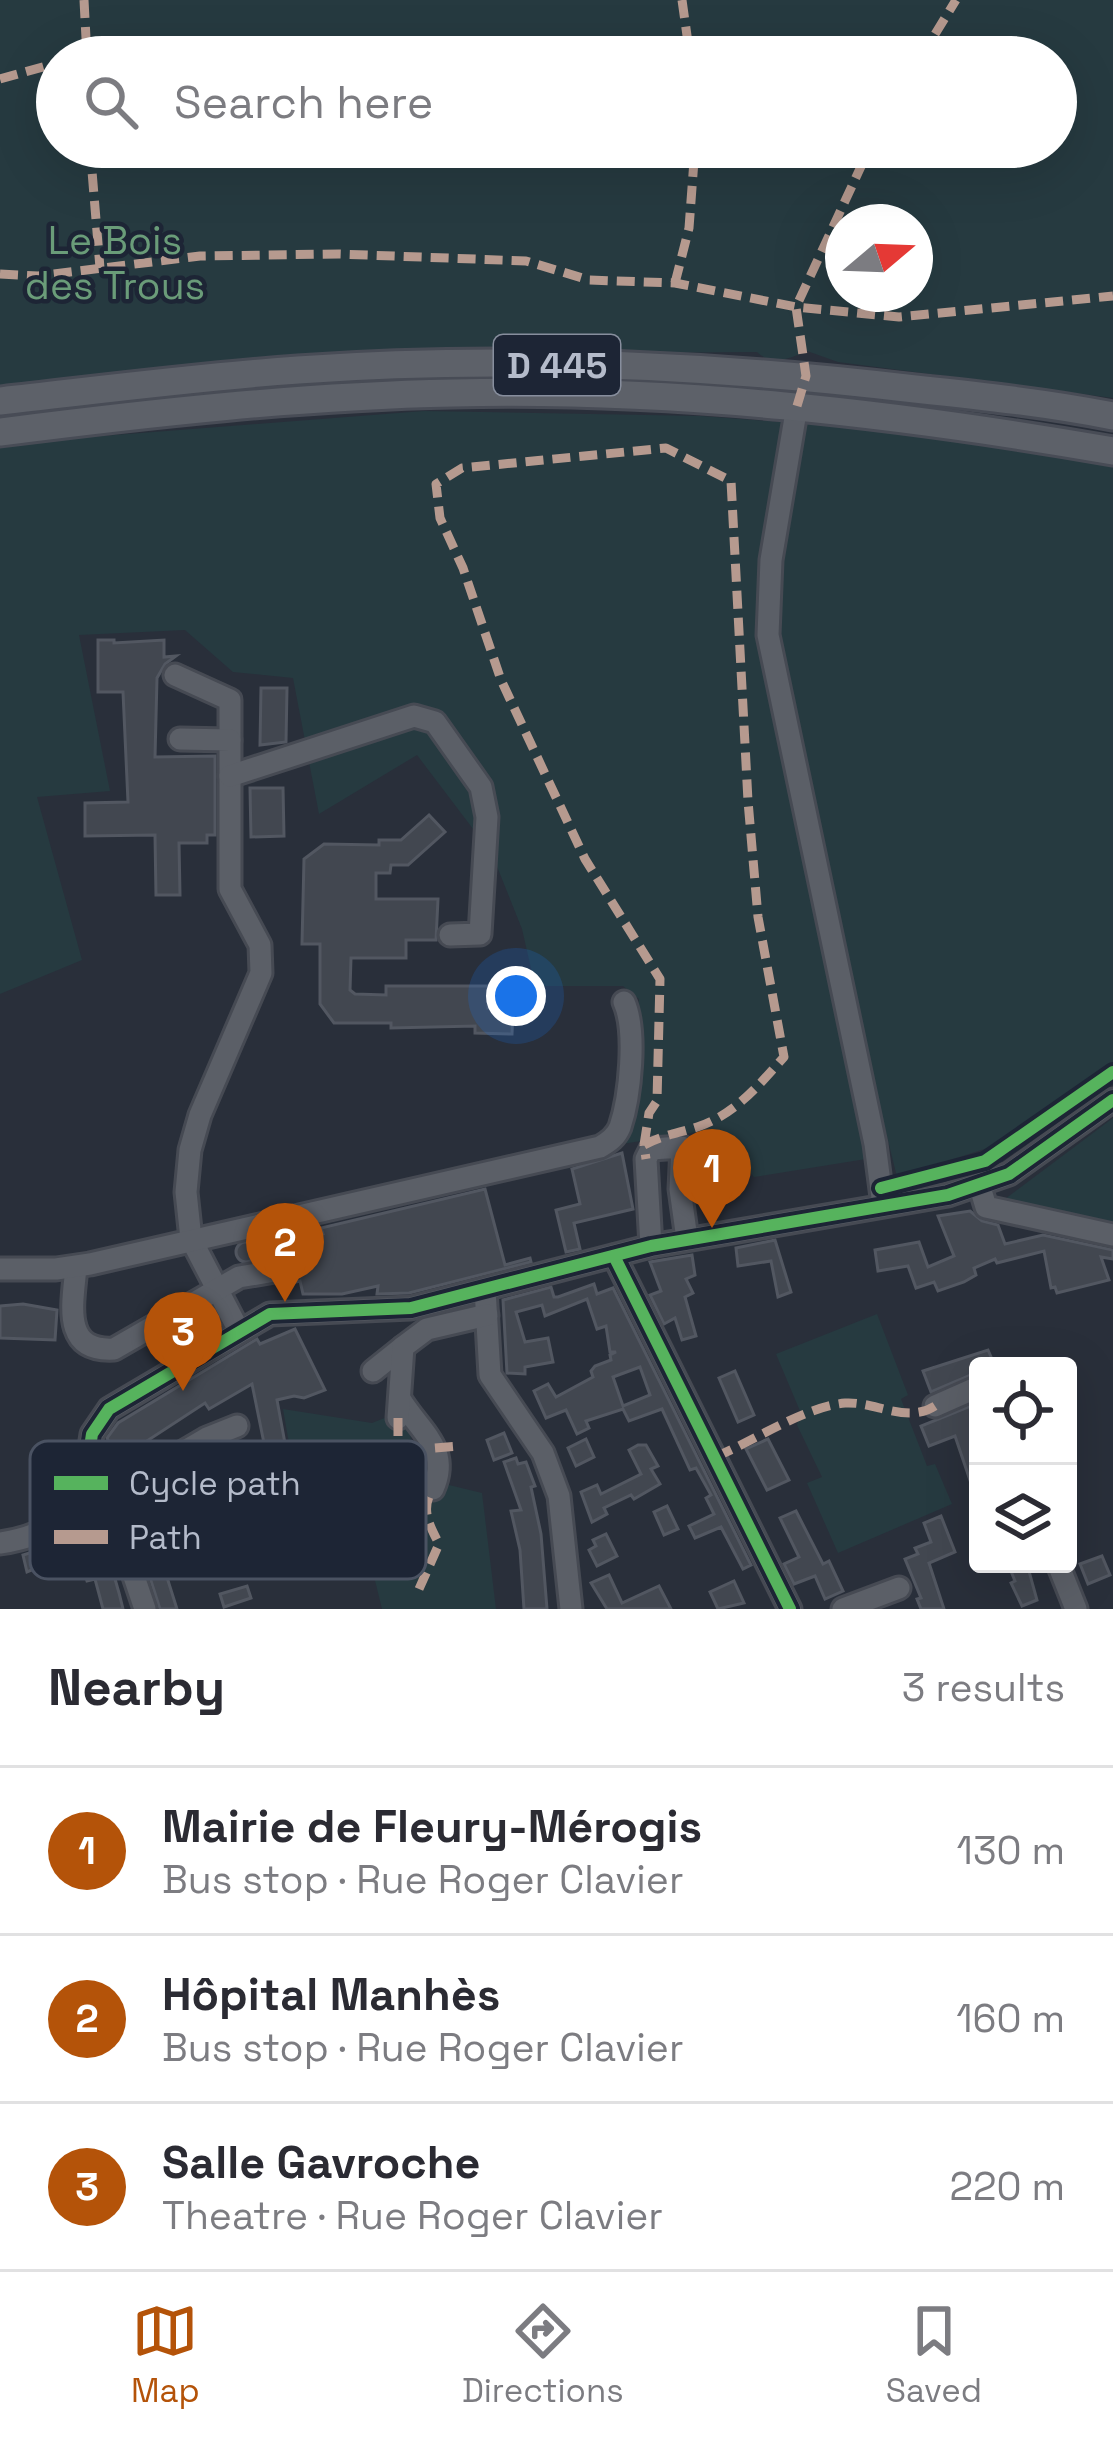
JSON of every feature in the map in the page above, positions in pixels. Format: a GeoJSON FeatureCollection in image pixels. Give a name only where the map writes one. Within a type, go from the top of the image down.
{"type":"FeatureCollection","features":[{"type":"Feature","properties":{"kind":"main road","name":"D 445"},"geometry":{"type":"LineString","coordinates":[[0,401],[298,370],[502,364],[670,367],[806,376],[1113,416]]}},
{"type":"Feature","properties":{"kind":"main road","name":"D 445"},"geometry":{"type":"LineString","coordinates":[[0,432],[202,407],[454,393],[667,396],[833,409],[1113,451]]}},
{"type":"Feature","properties":{"kind":"street"},"geometry":{"type":"LineString","coordinates":[[797,406],[771,560],[768,635],[875,1144],[883,1205]]}},
{"type":"Feature","properties":{"kind":"street"},"geometry":{"type":"LineString","coordinates":[[175,675],[230,700],[230,889],[260,945],[261,973],[208,1093],[190,1150],[186,1192],[190,1239],[238,1329]]}},
{"type":"Feature","properties":{"kind":"street"},"geometry":{"type":"LineString","coordinates":[[230,776],[414,716],[435,722],[481,787],[487,817],[480,934],[450,935]]}},
{"type":"Feature","properties":{"kind":"street"},"geometry":{"type":"LineString","coordinates":[[180,739],[230,740]]}},
{"type":"Feature","properties":{"kind":"street"},"geometry":{"type":"LineString","coordinates":[[0,1269],[76,1267],[600,1147],[620,1127],[632,1027],[624,1002]]}},
{"type":"Feature","properties":{"kind":"street"},"geometry":{"type":"LineString","coordinates":[[92,1441],[102,1416],[238,1329],[270,1314],[411,1308],[651,1246],[980,1187],[1040,1155],[1113,1100]]}},
{"type":"Feature","properties":{"kind":"street"},"geometry":{"type":"LineString","coordinates":[[651,1246],[646,1159],[651,1149],[682,1147],[680,1189],[687,1240]]}},
{"type":"Feature","properties":{"kind":"street"},"geometry":{"type":"LineString","coordinates":[[980,1187],[986,1207],[1113,1234]]}},
{"type":"Feature","properties":{"kind":"street"},"geometry":{"type":"LineString","coordinates":[[614,1256],[790,1609]]}},
{"type":"Feature","properties":{"kind":"street"},"geometry":{"type":"LineString","coordinates":[[76,1267],[73,1315],[84,1343],[94,1350],[114,1348],[239,1277],[275,1270]]}},
{"type":"Feature","properties":{"kind":"street"},"geometry":{"type":"LineString","coordinates":[[485,1289],[490,1375],[543,1454],[560,1496],[571,1609]]}},
{"type":"Feature","properties":{"kind":"street"},"geometry":{"type":"LineString","coordinates":[[373,1371],[427,1329],[487,1315]]}},
{"type":"Feature","properties":{"kind":"street"},"geometry":{"type":"LineString","coordinates":[[403,1347],[399,1408],[440,1454],[433,1489]]}},
{"type":"Feature","properties":{"kind":"street"},"geometry":{"type":"LineString","coordinates":[[935,1406],[969,1391]]}},
{"type":"Feature","properties":{"kind":"street"},"geometry":{"type":"LineString","coordinates":[[207,1441],[237,1426]]}},
{"type":"Feature","properties":{"kind":"street"},"geometry":{"type":"LineString","coordinates":[[0,1543],[30,1536]]}},
{"type":"Feature","properties":{"kind":"street"},"geometry":{"type":"LineString","coordinates":[[1062,1573],[1076,1609]]}},
{"type":"Feature","properties":{"kind":"street"},"geometry":{"type":"LineString","coordinates":[[135,1579],[145,1609]]}},
{"type":"Feature","properties":{"kind":"street"},"geometry":{"type":"LineString","coordinates":[[843,1609],[899,1588]]}},
{"type":"Feature","properties":{"kind":"green space","name":"Le Bois des Trous"},"geometry":{"type":"Polygon","coordinates":[[[0,0],[1113,0],[1113,398],[838,362],[807,351],[775,360],[757,352],[456,354],[0,388],[0,0]]]}},
{"type":"Feature","properties":{"kind":"green space"},"geometry":{"type":"Polygon","coordinates":[[[424,411],[701,416],[930,433],[1113,465],[1113,1064],[997,1145],[897,1177],[789,736],[866,1159],[754,1177],[710,1130],[622,1144],[639,999],[623,986],[535,986],[522,929],[492,854],[417,755],[319,814],[293,678],[233,672],[185,630],[79,635],[110,791],[37,797],[82,960],[0,994],[0,444],[424,411]]]}},
{"type":"Feature","properties":{"kind":"green space"},"geometry":{"type":"Polygon","coordinates":[[[1113,1118],[1113,1227],[997,1205],[1113,1118]]]}},
{"type":"Feature","properties":{"kind":"green space"},"geometry":{"type":"Polygon","coordinates":[[[877,1314],[908,1395],[901,1399],[927,1466],[935,1464],[952,1504],[838,1553],[807,1483],[822,1477],[797,1425],[800,1411],[776,1354],[877,1314]]]}},
{"type":"Feature","properties":{"kind":"green space"},"geometry":{"type":"Polygon","coordinates":[[[283,1409],[372,1423],[387,1417],[410,1421],[411,1441],[289,1441],[283,1409]]]}},
{"type":"Feature","properties":{"kind":"green space"},"geometry":{"type":"Polygon","coordinates":[[[426,1479],[482,1493],[496,1609],[382,1609],[375,1579],[426,1579],[426,1479]]]}},
{"type":"Feature","properties":{"kind":"building"},"geometry":{"type":"Polygon","coordinates":[[[98,640],[164,640],[164,657],[176,656],[157,678],[155,757],[215,756],[215,835],[207,835],[207,843],[179,843],[180,895],[156,895],[155,835],[85,836],[85,803],[128,802],[123,692],[98,692],[98,640]]]}},
{"type":"Feature","properties":{"kind":"building"},"geometry":{"type":"Polygon","coordinates":[[[261,688],[287,688],[286,742],[260,745],[261,688]]]}},
{"type":"Feature","properties":{"kind":"building"},"geometry":{"type":"Polygon","coordinates":[[[250,788],[283,788],[284,836],[251,837],[250,788]]]}},
{"type":"Feature","properties":{"kind":"building"},"geometry":{"type":"Polygon","coordinates":[[[429,815],[445,832],[408,865],[391,865],[390,873],[376,873],[376,899],[438,899],[436,940],[406,940],[406,958],[351,958],[350,990],[386,995],[386,986],[488,986],[488,1008],[513,1008],[512,1034],[475,1033],[475,1026],[391,1028],[391,1023],[334,1023],[320,1004],[320,944],[302,944],[304,859],[324,844],[379,845],[379,840],[401,840],[429,815]]]}},
{"type":"Feature","properties":{"kind":"building"},"geometry":{"type":"Polygon","coordinates":[[[622,1153],[633,1209],[574,1223],[580,1249],[566,1252],[556,1210],[580,1204],[572,1169],[622,1153]]]}},
{"type":"Feature","properties":{"kind":"building"},"geometry":{"type":"Polygon","coordinates":[[[485,1189],[505,1265],[530,1258],[531,1262],[409,1293],[377,1294],[378,1286],[342,1294],[303,1294],[300,1281],[288,1284],[289,1267],[280,1254],[293,1251],[291,1241],[323,1234],[321,1228],[485,1189]]]}},
{"type":"Feature","properties":{"kind":"building"},"geometry":{"type":"Polygon","coordinates":[[[970,1211],[998,1225],[1005,1244],[1043,1235],[1113,1250],[1113,1259],[1101,1257],[1109,1280],[1057,1293],[1051,1288],[1044,1251],[997,1263],[995,1259],[974,1268],[976,1275],[964,1282],[938,1291],[934,1282],[916,1288],[908,1266],[878,1271],[875,1250],[919,1242],[928,1267],[954,1256],[938,1216],[970,1211]]]}},
{"type":"Feature","properties":{"kind":"building"},"geometry":{"type":"Polygon","coordinates":[[[775,1240],[791,1292],[778,1297],[771,1261],[738,1266],[736,1248],[775,1240]]]}},
{"type":"Feature","properties":{"kind":"building"},"geometry":{"type":"Polygon","coordinates":[[[246,1242],[256,1252],[246,1262],[236,1252],[246,1242]]]}},
{"type":"Feature","properties":{"kind":"building"},"geometry":{"type":"Polygon","coordinates":[[[692,1255],[695,1275],[686,1279],[693,1293],[685,1297],[696,1336],[682,1340],[675,1318],[664,1324],[650,1295],[661,1291],[650,1262],[692,1255]]]}},
{"type":"Feature","properties":{"kind":"building"},"geometry":{"type":"Polygon","coordinates":[[[594,1284],[597,1294],[613,1288],[751,1565],[743,1569],[721,1527],[695,1538],[689,1526],[714,1514],[706,1498],[711,1495],[696,1468],[690,1470],[662,1409],[629,1421],[623,1409],[586,1421],[589,1428],[577,1434],[566,1410],[546,1418],[534,1391],[548,1384],[556,1397],[593,1377],[595,1366],[611,1360],[616,1352],[610,1352],[606,1326],[597,1329],[587,1299],[545,1316],[542,1305],[516,1312],[525,1342],[548,1338],[553,1362],[525,1367],[525,1374],[507,1373],[503,1300],[551,1287],[558,1297],[594,1284]],[[640,1367],[613,1377],[623,1406],[650,1395],[640,1367]]]}},
{"type":"Feature","properties":{"kind":"building"},"geometry":{"type":"Polygon","coordinates":[[[23,1304],[57,1310],[55,1340],[0,1338],[0,1306],[23,1304]]]}},
{"type":"Feature","properties":{"kind":"building"},"geometry":{"type":"Polygon","coordinates":[[[295,1329],[325,1390],[277,1400],[285,1441],[264,1441],[252,1384],[209,1409],[205,1403],[147,1441],[108,1441],[118,1423],[257,1339],[260,1344],[295,1329]]]}},
{"type":"Feature","properties":{"kind":"building"},"geometry":{"type":"Polygon","coordinates":[[[988,1350],[991,1357],[969,1357],[969,1376],[931,1392],[923,1371],[988,1350]]]}},
{"type":"Feature","properties":{"kind":"building"},"geometry":{"type":"Polygon","coordinates":[[[735,1371],[754,1415],[738,1422],[719,1378],[735,1371]]]}},
{"type":"Feature","properties":{"kind":"building"},"geometry":{"type":"Polygon","coordinates":[[[969,1407],[969,1477],[955,1436],[929,1446],[921,1426],[969,1407]]]}},
{"type":"Feature","properties":{"kind":"building"},"geometry":{"type":"Polygon","coordinates":[[[504,1433],[512,1453],[494,1460],[487,1440],[504,1433]]]}},
{"type":"Feature","properties":{"kind":"building"},"geometry":{"type":"Polygon","coordinates":[[[586,1439],[594,1457],[576,1466],[568,1448],[586,1439]]]}},
{"type":"Feature","properties":{"kind":"building"},"geometry":{"type":"Polygon","coordinates":[[[768,1439],[789,1480],[767,1490],[746,1449],[768,1439]]]}},
{"type":"Feature","properties":{"kind":"building"},"geometry":{"type":"Polygon","coordinates":[[[646,1445],[658,1466],[651,1469],[660,1484],[604,1508],[607,1514],[592,1522],[581,1492],[597,1485],[601,1494],[641,1474],[629,1450],[646,1445]]]}},
{"type":"Feature","properties":{"kind":"building"},"geometry":{"type":"Polygon","coordinates":[[[516,1458],[518,1464],[526,1462],[535,1486],[531,1487],[541,1534],[547,1609],[524,1609],[520,1550],[511,1511],[521,1510],[504,1462],[516,1458]]]}},
{"type":"Feature","properties":{"kind":"building"},"geometry":{"type":"Polygon","coordinates":[[[667,1506],[678,1529],[664,1535],[654,1512],[667,1506]]]}},
{"type":"Feature","properties":{"kind":"building"},"geometry":{"type":"Polygon","coordinates":[[[796,1511],[843,1591],[825,1599],[815,1576],[794,1584],[784,1564],[799,1557],[780,1518],[796,1511]]]}},
{"type":"Feature","properties":{"kind":"building"},"geometry":{"type":"Polygon","coordinates":[[[941,1516],[955,1552],[929,1563],[944,1609],[921,1609],[905,1559],[918,1554],[915,1548],[931,1542],[924,1523],[941,1516]]]}},
{"type":"Feature","properties":{"kind":"building"},"geometry":{"type":"Polygon","coordinates":[[[606,1534],[617,1556],[597,1566],[589,1550],[596,1546],[593,1540],[606,1534]]]}},
{"type":"Feature","properties":{"kind":"building"},"geometry":{"type":"Polygon","coordinates":[[[30,1553],[27,1572],[23,1555],[30,1553]]]}},
{"type":"Feature","properties":{"kind":"building"},"geometry":{"type":"Polygon","coordinates":[[[1102,1556],[1110,1575],[1088,1584],[1080,1564],[1102,1556]]]}},
{"type":"Feature","properties":{"kind":"building"},"geometry":{"type":"Polygon","coordinates":[[[1012,1573],[1030,1573],[1037,1600],[1022,1606],[1011,1583],[1015,1581],[1012,1573]]]}},
{"type":"Feature","properties":{"kind":"building"},"geometry":{"type":"Polygon","coordinates":[[[609,1575],[622,1603],[659,1586],[671,1609],[607,1609],[591,1583],[609,1575]]]}},
{"type":"Feature","properties":{"kind":"building"},"geometry":{"type":"Polygon","coordinates":[[[95,1579],[115,1579],[123,1609],[103,1609],[95,1579]]]}},
{"type":"Feature","properties":{"kind":"building"},"geometry":{"type":"Polygon","coordinates":[[[150,1579],[167,1579],[177,1609],[160,1609],[150,1579]]]}},
{"type":"Feature","properties":{"kind":"building"},"geometry":{"type":"Polygon","coordinates":[[[734,1581],[744,1603],[718,1609],[710,1592],[734,1581]]]}},
{"type":"Feature","properties":{"kind":"building"},"geometry":{"type":"Polygon","coordinates":[[[247,1586],[251,1598],[224,1607],[220,1594],[247,1586]]]}},
{"type":"Feature","properties":{"kind":"marked path"},"geometry":{"type":"LineString","coordinates":[[84,0],[86,36]]}},
{"type":"Feature","properties":{"kind":"marked path"},"geometry":{"type":"LineString","coordinates":[[682,0],[687,36]]}},
{"type":"Feature","properties":{"kind":"marked path"},"geometry":{"type":"LineString","coordinates":[[934,36],[956,0]]}},
{"type":"Feature","properties":{"kind":"marked path"},"geometry":{"type":"LineString","coordinates":[[0,79],[36,69]]}},
{"type":"Feature","properties":{"kind":"marked path"},"geometry":{"type":"LineString","coordinates":[[92,168],[100,268]]}},
{"type":"Feature","properties":{"kind":"marked path"},"geometry":{"type":"LineString","coordinates":[[675,283],[689,228],[693,168]]}},
{"type":"Feature","properties":{"kind":"marked path"},"geometry":{"type":"LineString","coordinates":[[797,406],[806,376],[796,307],[860,168]]}},
{"type":"Feature","properties":{"kind":"marked path"},"geometry":{"type":"LineString","coordinates":[[0,274],[38,276],[200,256],[339,254],[526,261],[589,280],[675,283],[796,307],[899,317],[1113,296]]}},
{"type":"Feature","properties":{"kind":"marked path"},"geometry":{"type":"LineString","coordinates":[[644,1145],[649,1113],[657,1101],[660,979],[585,859],[501,680],[463,568],[440,518],[436,484],[462,468],[666,448],[731,481],[758,917],[784,1057],[725,1114],[644,1145],[646,1159]]}},
{"type":"Feature","properties":{"kind":"marked path"},"geometry":{"type":"LineString","coordinates":[[715,1457],[829,1406],[856,1403],[913,1413],[935,1406]]}},
{"type":"Feature","properties":{"kind":"marked path"},"geometry":{"type":"LineString","coordinates":[[398,1418],[398,1441]]}},
{"type":"Feature","properties":{"kind":"marked path"},"geometry":{"type":"LineString","coordinates":[[435,1448],[460,1446]]}},
{"type":"Feature","properties":{"kind":"marked path"},"geometry":{"type":"LineString","coordinates":[[426,1573],[439,1544],[427,1510],[433,1489]]}},
{"type":"Feature","properties":{"kind":"marked path"},"geometry":{"type":"LineString","coordinates":[[419,1589],[423,1579]]}},
{"type":"Feature","properties":{"kind":"cycle path"},"geometry":{"type":"LineString","coordinates":[[881,1188],[985,1161],[1113,1072]]}},
{"type":"Feature","properties":{"kind":"cycle path"},"geometry":{"type":"LineString","coordinates":[[91,1441],[109,1409],[270,1314],[411,1308],[651,1246],[948,1195],[1009,1174],[1113,1100]]}},
{"type":"Feature","properties":{"kind":"cycle path"},"geometry":{"type":"LineString","coordinates":[[614,1256],[790,1609]]}},
{"type":"Feature","properties":{"kind":"place","name":"Mairie de Fleury-Mérogis"},"geometry":{"type":"Point","coordinates":[712,1228]}},
{"type":"Feature","properties":{"kind":"place","name":"Hôpital Manhès"},"geometry":{"type":"Point","coordinates":[285,1302]}},
{"type":"Feature","properties":{"kind":"place","name":"Salle Gavroche"},"geometry":{"type":"Point","coordinates":[183,1391]}}]}
